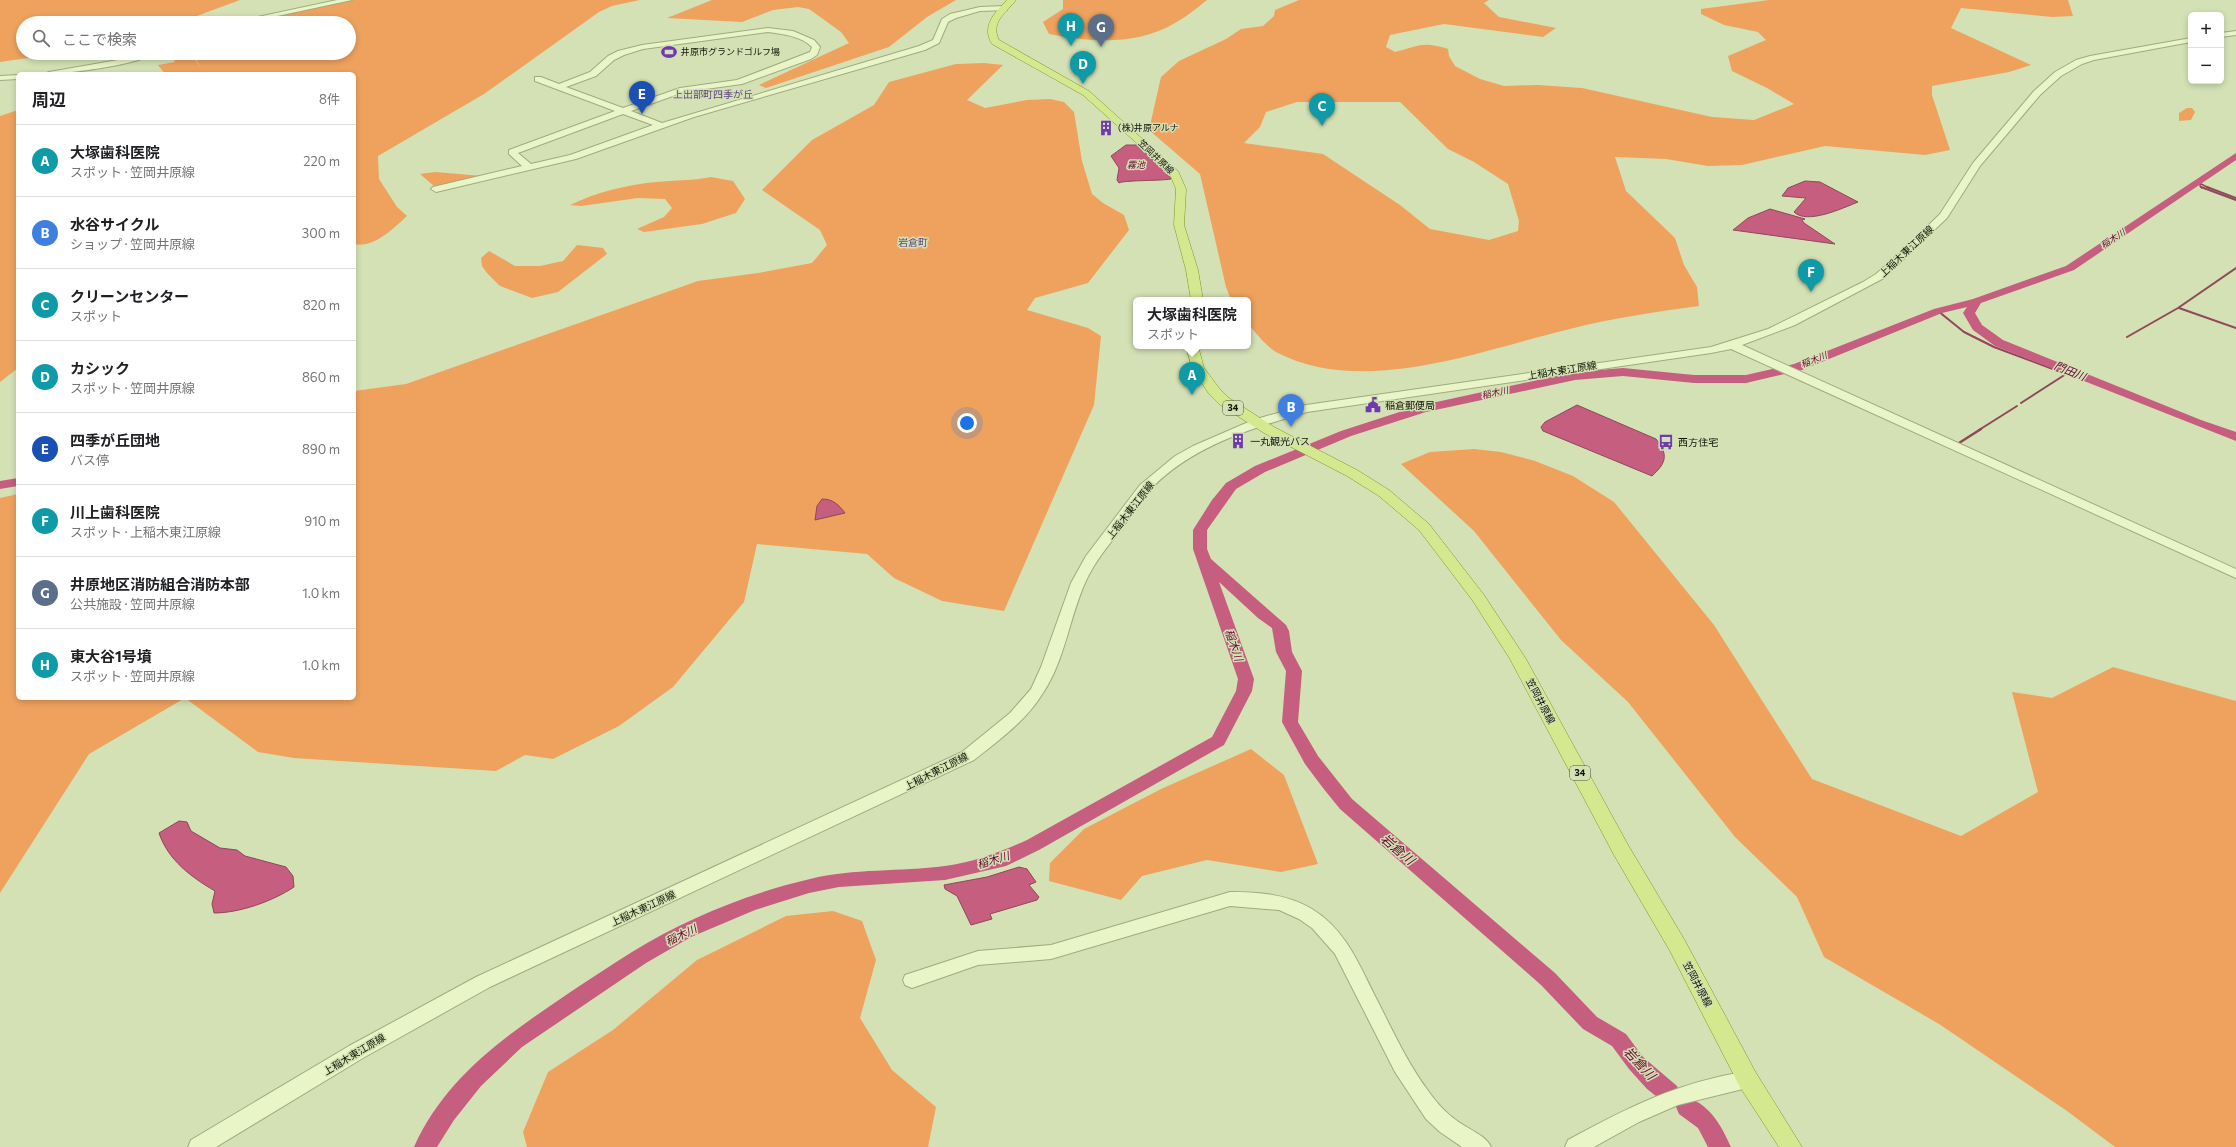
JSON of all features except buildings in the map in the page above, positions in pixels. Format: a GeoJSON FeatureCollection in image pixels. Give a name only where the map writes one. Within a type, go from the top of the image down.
{"type":"FeatureCollection","features":[{"type":"Feature","properties":{"kind":"main road","name":"笠岡井原線"},"geometry":{"type":"LineString","coordinates":[[1012,0],[992,24],[990,33],[995,42],[1086,93],[1173,171],[1180,188],[1179,225],[1192,270],[1196,297]]}},
{"type":"Feature","properties":{"kind":"main road","name":"笠岡井原線"},"geometry":{"type":"LineString","coordinates":[[1193,349],[1198,368],[1214,390],[1232,407],[1257,423],[1304,449],[1368,482],[1403,507],[1424,527],[1479,598],[1518,659],[1621,850],[1677,945],[1748,1080],[1791,1147]]}},
{"type":"Feature","properties":{"kind":"street"},"geometry":{"type":"LineString","coordinates":[[269,16],[348,0]]}},
{"type":"Feature","properties":{"kind":"street"},"geometry":{"type":"LineString","coordinates":[[436,189],[530,168],[590,151],[660,125],[922,48],[936,41],[945,22],[953,16],[980,9],[1004,8]]}},
{"type":"Feature","properties":{"kind":"street"},"geometry":{"type":"LineString","coordinates":[[530,168],[512,152],[683,90],[748,79],[808,57],[814,53],[816,47],[811,42],[790,33],[765,30],[642,47],[621,53],[611,58],[592,74],[558,87]]}},
{"type":"Feature","properties":{"kind":"street"},"geometry":{"type":"LineString","coordinates":[[2224,35],[2236,33]]}},
{"type":"Feature","properties":{"kind":"street","name":"上稲木東江原線"},"geometry":{"type":"LineString","coordinates":[[198,1147],[356,1052],[483,982],[802,835],[968,756],[1016,717],[1037,691],[1049,667],[1078,583],[1091,559],[1145,488],[1179,459],[1197,449],[1257,423],[1295,411],[1590,366],[1691,354],[1734,346],[1770,333],[1867,284],[1888,270],[1944,216],[1976,165],[1993,143],[2037,93],[2058,74],[2078,62],[2188,41]]}},
{"type":"Feature","properties":{"kind":"street"},"geometry":{"type":"LineString","coordinates":[[61,72],[124,60]]}},
{"type":"Feature","properties":{"kind":"street"},"geometry":{"type":"LineString","coordinates":[[0,78],[16,77]]}},
{"type":"Feature","properties":{"kind":"street"},"geometry":{"type":"LineString","coordinates":[[538,79],[660,125]]}},
{"type":"Feature","properties":{"kind":"street"},"geometry":{"type":"LineString","coordinates":[[1734,346],[2236,574]]}},
{"type":"Feature","properties":{"kind":"street"},"geometry":{"type":"LineString","coordinates":[[912,980],[978,958],[1051,952],[1230,899],[1254,899],[1281,903],[1307,914],[1327,930],[1342,949],[1410,1082],[1428,1107],[1447,1127],[1462,1138],[1482,1147]]}},
{"type":"Feature","properties":{"kind":"street"},"geometry":{"type":"LineString","coordinates":[[1575,1147],[1614,1125],[1690,1092],[1748,1080]]}},
{"type":"Feature","properties":{"kind":"shaded area"},"geometry":{"type":"Polygon","coordinates":[[[0,0],[240,0],[197,16],[16,16],[16,60],[0,62],[0,0]]]}},
{"type":"Feature","properties":{"kind":"shaded area"},"geometry":{"type":"Polygon","coordinates":[[[352,0],[640,0],[612,6],[599,12],[484,94],[378,156],[379,179],[397,207],[407,216],[376,241],[361,245],[356,244],[356,72],[163,72],[158,65],[175,62],[174,60],[196,60],[200,67],[196,60],[356,60],[356,16],[273,16],[352,0]]]}},
{"type":"Feature","properties":{"kind":"shaded area"},"geometry":{"type":"Polygon","coordinates":[[[712,0],[956,0],[927,17],[889,47],[766,88],[759,85],[849,43],[841,32],[809,9],[798,7],[773,10],[742,22],[667,18],[712,0]]]}},
{"type":"Feature","properties":{"kind":"shaded area"},"geometry":{"type":"Polygon","coordinates":[[[1063,0],[1207,0],[1175,23],[1145,36],[1129,39],[1096,40],[1049,34],[1043,22],[1063,9],[1063,0]]]}},
{"type":"Feature","properties":{"kind":"shaded area"},"geometry":{"type":"Polygon","coordinates":[[[1299,0],[1489,0],[1484,3],[1499,17],[1556,28],[1543,37],[1444,24],[1390,35],[1386,47],[1395,52],[1421,45],[1432,45],[1448,49],[1449,56],[1455,66],[1480,79],[1504,86],[1538,85],[1582,88],[1712,117],[1754,120],[1794,104],[1767,88],[1732,71],[1728,56],[1766,40],[1758,32],[1724,25],[1701,14],[1701,9],[1769,0],[2068,0],[2073,16],[2052,17],[1961,8],[1951,28],[2031,65],[2009,72],[1932,86],[1932,95],[1950,150],[1925,155],[1825,146],[1742,165],[1708,166],[1666,159],[1615,157],[1626,191],[1675,238],[1684,265],[1697,287],[1699,306],[1602,322],[1461,358],[1423,366],[1384,370],[1346,371],[1310,365],[1276,352],[1265,343],[1251,327],[1251,297],[1230,297],[1226,287],[1200,174],[1149,130],[1161,77],[1179,61],[1226,39],[1241,29],[1263,26],[1274,16],[1275,10],[1299,0]],[[1297,102],[1266,112],[1260,127],[1244,143],[1323,154],[1400,205],[1430,229],[1489,240],[1518,231],[1519,221],[1508,184],[1474,162],[1448,149],[1400,102],[1297,102]]]}},
{"type":"Feature","properties":{"kind":"shaded area"},"geometry":{"type":"Polygon","coordinates":[[[984,63],[1003,65],[967,100],[985,108],[1027,100],[1050,99],[1064,102],[1074,112],[1082,161],[1092,194],[1103,203],[1124,215],[1129,230],[1088,283],[1035,298],[1027,310],[1088,328],[1101,336],[1094,405],[1004,611],[942,601],[894,578],[867,554],[757,544],[744,602],[673,687],[619,726],[553,759],[525,755],[496,771],[294,758],[258,752],[188,700],[356,700],[356,391],[406,384],[698,281],[758,273],[812,263],[827,245],[820,230],[762,190],[812,140],[874,105],[889,82],[956,64],[984,63]]]}},
{"type":"Feature","properties":{"kind":"shaded area"},"geometry":{"type":"Polygon","coordinates":[[[2187,108],[2192,108],[2195,112],[2191,120],[2179,121],[2179,113],[2187,108]]]}},
{"type":"Feature","properties":{"kind":"shaded area"},"geometry":{"type":"Polygon","coordinates":[[[16,111],[16,370],[0,382],[0,116],[16,111]]]}},
{"type":"Feature","properties":{"kind":"shaded area"},"geometry":{"type":"Polygon","coordinates":[[[435,172],[483,176],[434,186],[420,174],[435,172]]]}},
{"type":"Feature","properties":{"kind":"shaded area"},"geometry":{"type":"Polygon","coordinates":[[[711,177],[733,181],[745,199],[736,213],[702,224],[644,232],[637,229],[664,217],[672,208],[665,199],[638,198],[581,206],[570,205],[591,196],[623,187],[656,182],[711,177]]]}},
{"type":"Feature","properties":{"kind":"shaded area"},"geometry":{"type":"Polygon","coordinates":[[[577,245],[603,248],[607,254],[558,292],[532,298],[500,286],[482,266],[481,258],[489,251],[515,266],[540,266],[563,261],[577,245]]]}},
{"type":"Feature","properties":{"kind":"shaded area"},"geometry":{"type":"Polygon","coordinates":[[[1474,449],[1501,452],[1535,461],[1573,476],[1614,502],[1714,625],[1812,779],[1961,836],[2038,792],[2012,692],[2052,698],[2113,667],[2236,701],[2236,1147],[2115,1147],[2067,1111],[1939,1024],[1824,957],[1797,897],[1735,837],[1628,702],[1561,640],[1474,531],[1401,464],[1430,452],[1474,449]]]}},
{"type":"Feature","properties":{"kind":"shaded area"},"geometry":{"type":"Polygon","coordinates":[[[16,494],[16,700],[182,700],[89,754],[0,893],[0,498],[16,494]]]}},
{"type":"Feature","properties":{"kind":"shaded area"},"geometry":{"type":"Polygon","coordinates":[[[1251,749],[1284,775],[1318,864],[1281,872],[1207,860],[1142,876],[1121,900],[1049,881],[1050,863],[1084,829],[1161,789],[1251,749]]]}},
{"type":"Feature","properties":{"kind":"shaded area"},"geometry":{"type":"Polygon","coordinates":[[[833,911],[862,921],[876,960],[860,1018],[892,1070],[936,1107],[928,1147],[527,1147],[523,1132],[548,1072],[613,1030],[697,960],[786,916],[833,911]]]}},
{"type":"Feature","properties":{"kind":"water","name":"霧池"},"geometry":{"type":"Polygon","coordinates":[[[1126,145],[1137,145],[1161,166],[1171,179],[1128,181],[1119,183],[1117,180],[1119,168],[1111,156],[1126,145]]]}},
{"type":"Feature","properties":{"kind":"water"},"geometry":{"type":"Polygon","coordinates":[[[1805,181],[1820,182],[1858,202],[1825,214],[1807,217],[1800,216],[1794,212],[1806,198],[1782,196],[1788,188],[1805,181]]]}},
{"type":"Feature","properties":{"kind":"water"},"geometry":{"type":"Polygon","coordinates":[[[1770,209],[1805,219],[1802,220],[1804,223],[1835,244],[1733,230],[1748,218],[1770,209]]]}},
{"type":"Feature","properties":{"kind":"water"},"geometry":{"type":"Polygon","coordinates":[[[1577,405],[1656,439],[1663,450],[1663,463],[1652,476],[1543,431],[1541,427],[1545,422],[1577,405]]]}},
{"type":"Feature","properties":{"kind":"water"},"geometry":{"type":"Polygon","coordinates":[[[822,499],[835,503],[845,513],[815,520],[817,506],[822,499]]]}},
{"type":"Feature","properties":{"kind":"water"},"geometry":{"type":"Polygon","coordinates":[[[179,821],[187,822],[191,831],[220,848],[237,850],[245,856],[286,867],[293,876],[294,887],[276,897],[256,905],[235,911],[214,913],[212,904],[215,891],[189,874],[174,860],[163,843],[159,833],[179,821]]]}},
{"type":"Feature","properties":{"kind":"water"},"geometry":{"type":"Polygon","coordinates":[[[1019,867],[1027,869],[1036,882],[1029,885],[1039,897],[1037,900],[990,914],[992,919],[971,925],[957,896],[945,889],[944,885],[987,877],[1019,867]]]}},
{"type":"Feature","properties":{"kind":"waterway","name":"稲木川"},"geometry":{"type":"LineString","coordinates":[[1977,301],[2070,268],[2236,156]]}},
{"type":"Feature","properties":{"kind":"waterway","name":"稲木川"},"geometry":{"type":"LineString","coordinates":[[2201,179],[2201,187]]}},
{"type":"Feature","properties":{"kind":"waterway"},"geometry":{"type":"LineString","coordinates":[[2201,184],[2207,187]]}},
{"type":"Feature","properties":{"kind":"waterway"},"geometry":{"type":"LineString","coordinates":[[2201,187],[2236,200]]}},
{"type":"Feature","properties":{"kind":"waterway"},"geometry":{"type":"LineString","coordinates":[[2207,187],[2236,198]]}},
{"type":"Feature","properties":{"kind":"waterway"},"geometry":{"type":"LineString","coordinates":[[2127,337],[2178,308],[2236,268]]}},
{"type":"Feature","properties":{"kind":"waterway","name":"稲木川"},"geometry":{"type":"LineString","coordinates":[[1352,432],[1423,409],[1575,376],[1623,372],[1694,379],[1746,379],[1798,367],[1938,311],[1977,301]]}},
{"type":"Feature","properties":{"kind":"waterway","name":"門田川"},"geometry":{"type":"LineString","coordinates":[[1977,301],[1969,313],[1977,327],[1999,343],[2195,421]]}},
{"type":"Feature","properties":{"kind":"waterway"},"geometry":{"type":"LineString","coordinates":[[2179,308],[2236,328]]}},
{"type":"Feature","properties":{"kind":"waterway"},"geometry":{"type":"LineString","coordinates":[[1938,311],[1964,332],[1994,347],[2066,374],[2021,403]]}},
{"type":"Feature","properties":{"kind":"waterway"},"geometry":{"type":"LineString","coordinates":[[1979,430],[2017,406]]}},
{"type":"Feature","properties":{"kind":"waterway","name":"門田川"},"geometry":{"type":"LineString","coordinates":[[2203,424],[2236,437]]}},
{"type":"Feature","properties":{"kind":"waterway"},"geometry":{"type":"LineString","coordinates":[[1959,443],[1981,429]]}},
{"type":"Feature","properties":{"kind":"waterway","name":"稲木川"},"geometry":{"type":"LineString","coordinates":[[425,1147],[446,1113],[473,1079],[515,1041],[639,957],[684,932],[749,905],[809,886],[839,880],[945,873],[999,861],[1033,845],[1218,741],[1244,691],[1246,679],[1200,549],[1200,530],[1217,503],[1231,486],[1260,469],[1346,434]]}},
{"type":"Feature","properties":{"kind":"waterway"},"geometry":{"type":"LineString","coordinates":[[0,485],[16,482]]}},
{"type":"Feature","properties":{"kind":"waterway","name":"岩倉川"},"geometry":{"type":"LineString","coordinates":[[1208,563],[1263,615],[1278,625],[1281,631],[1284,652],[1294,671],[1290,722],[1311,760],[1346,804],[1548,979],[1590,1023],[1619,1040],[1636,1063],[1655,1082],[1669,1093]]}},
{"type":"Feature","properties":{"kind":"waterway","name":"岩倉川"},"geometry":{"type":"LineString","coordinates":[[1687,1107],[1706,1121],[1720,1147]]}},
{"type":"Feature","properties":{"kind":"place","name":"東大谷1号墳"},"geometry":{"type":"Point","coordinates":[1071,46]}},
{"type":"Feature","properties":{"kind":"place","name":"井原地区消防組合消防本部"},"geometry":{"type":"Point","coordinates":[1101,47]}},
{"type":"Feature","properties":{"kind":"place","name":"井原市グランドゴルフ場"},"geometry":{"type":"Point","coordinates":[669,52]}},
{"type":"Feature","properties":{"kind":"place","name":"カシック"},"geometry":{"type":"Point","coordinates":[1083,84]}},
{"type":"Feature","properties":{"kind":"place","name":"四季が丘団地"},"geometry":{"type":"Point","coordinates":[642,114]}},
{"type":"Feature","properties":{"kind":"place","name":"クリーンセンター"},"geometry":{"type":"Point","coordinates":[1322,126]}},
{"type":"Feature","properties":{"kind":"place","name":"(株)井原アルナ"},"geometry":{"type":"Point","coordinates":[1106,128]}},
{"type":"Feature","properties":{"kind":"place","name":"川上歯科医院"},"geometry":{"type":"Point","coordinates":[1811,292]}},
{"type":"Feature","properties":{"kind":"place","name":"大塚歯科医院"},"geometry":{"type":"Point","coordinates":[1192,395]}},
{"type":"Feature","properties":{"kind":"place","name":"稲倉郵便局"},"geometry":{"type":"Point","coordinates":[1373,405]}},
{"type":"Feature","properties":{"kind":"place","name":"水谷サイクル"},"geometry":{"type":"Point","coordinates":[1291,427]}},
{"type":"Feature","properties":{"kind":"place","name":"一丸観光バス"},"geometry":{"type":"Point","coordinates":[1238,441]}},
{"type":"Feature","properties":{"kind":"place","name":"西方住宅"},"geometry":{"type":"Point","coordinates":[1666,442]}},
{"type":"Feature","properties":{"kind":"district","name":"上出部町四季が丘"},"geometry":{"type":"Point","coordinates":[713,94]}},
{"type":"Feature","properties":{"kind":"district","name":"岩倉町"},"geometry":{"type":"Point","coordinates":[913,242]}}]}
